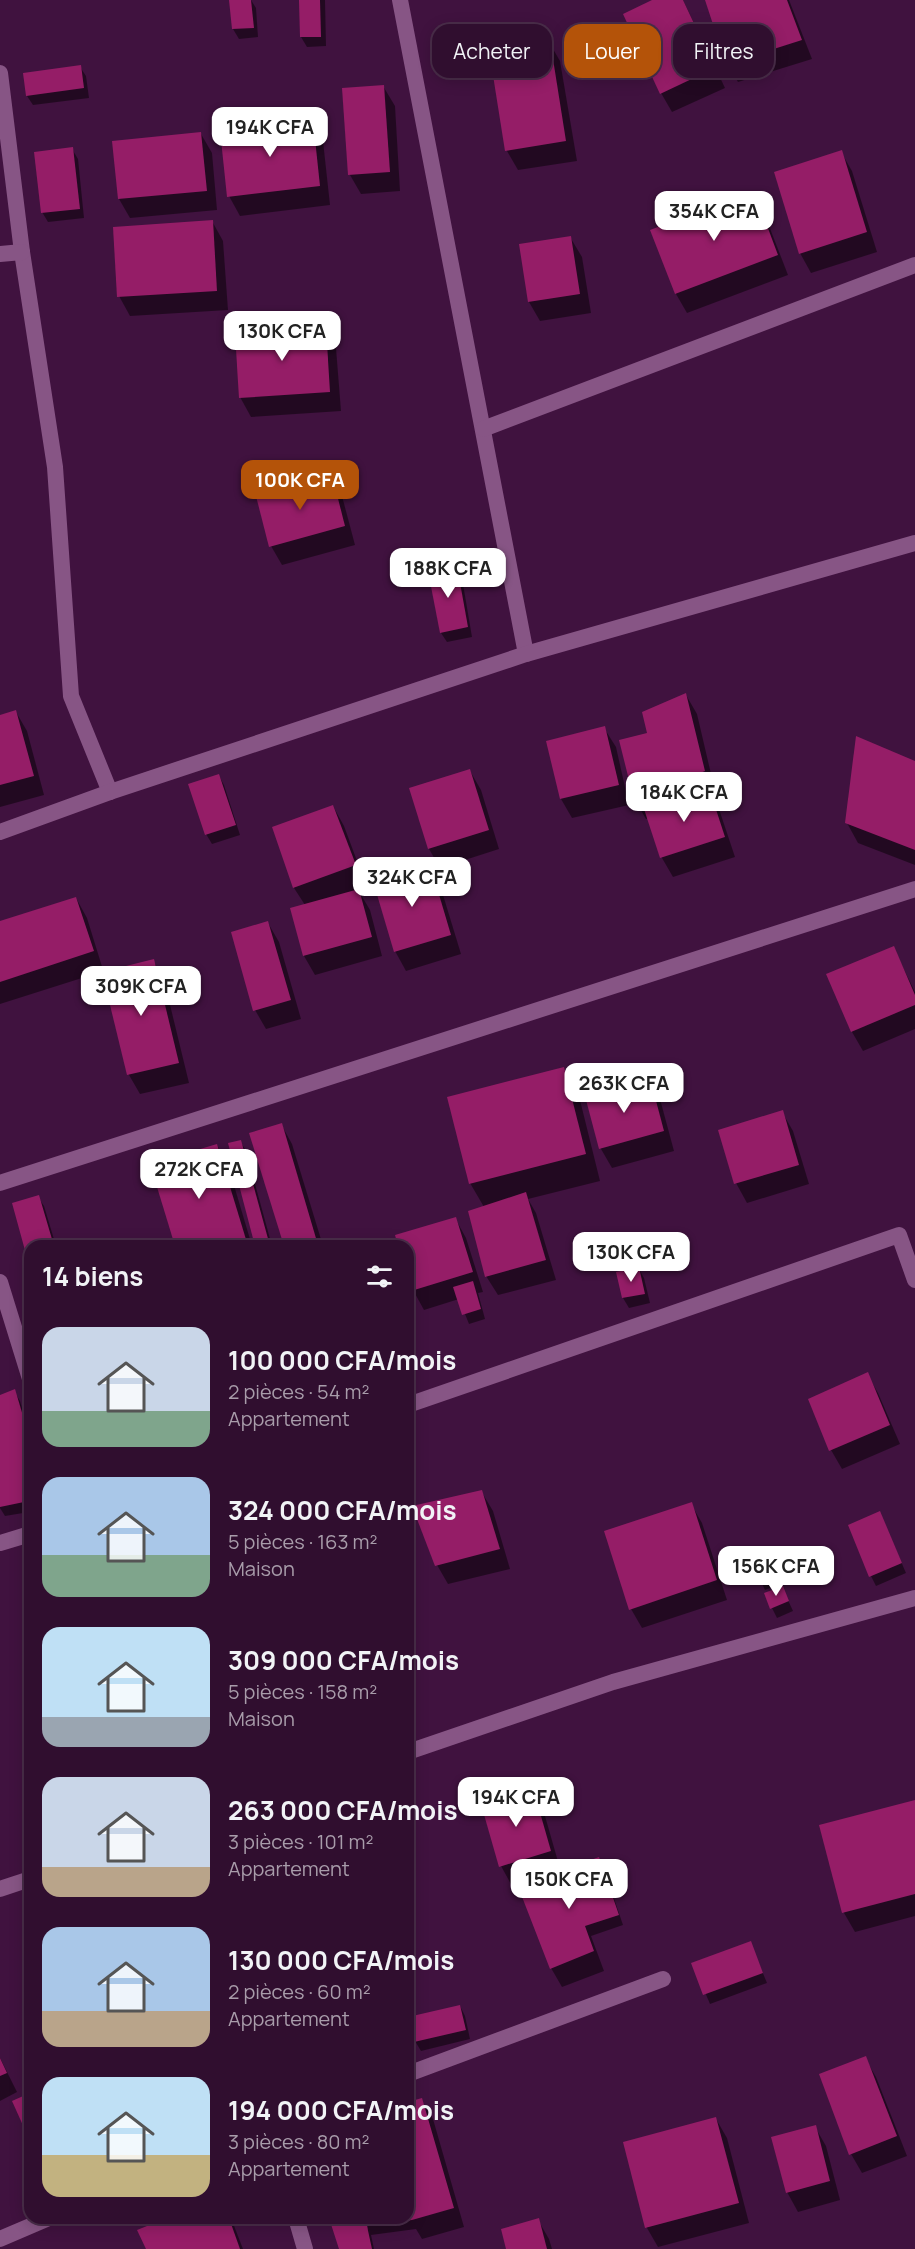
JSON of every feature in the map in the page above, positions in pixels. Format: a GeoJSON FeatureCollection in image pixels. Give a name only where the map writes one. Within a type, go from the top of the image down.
{"type":"FeatureCollection","features":[{"type":"Feature","properties":{"kind":"street"},"geometry":{"type":"LineString","coordinates":[[400,0],[526,654]]}},
{"type":"Feature","properties":{"kind":"street"},"geometry":{"type":"LineString","coordinates":[[0,73],[22,252],[55,467],[70,696],[110,792]]}},
{"type":"Feature","properties":{"kind":"street"},"geometry":{"type":"LineString","coordinates":[[0,254],[22,252]]}},
{"type":"Feature","properties":{"kind":"street"},"geometry":{"type":"LineString","coordinates":[[483,429],[915,265]]}},
{"type":"Feature","properties":{"kind":"street"},"geometry":{"type":"LineString","coordinates":[[0,832],[110,792],[526,654],[915,543]]}},
{"type":"Feature","properties":{"kind":"street"},"geometry":{"type":"LineString","coordinates":[[0,1183],[915,889]]}},
{"type":"Feature","properties":{"kind":"street"},"geometry":{"type":"LineString","coordinates":[[414,1403],[899,1235],[915,1280]]}},
{"type":"Feature","properties":{"kind":"street"},"geometry":{"type":"LineString","coordinates":[[0,1282],[24,1360]]}},
{"type":"Feature","properties":{"kind":"street"},"geometry":{"type":"LineString","coordinates":[[0,1543],[24,1536]]}},
{"type":"Feature","properties":{"kind":"street"},"geometry":{"type":"LineString","coordinates":[[414,1750],[613,1682],[915,1598]]}},
{"type":"Feature","properties":{"kind":"street"},"geometry":{"type":"LineString","coordinates":[[0,1889],[24,1881]]}},
{"type":"Feature","properties":{"kind":"street"},"geometry":{"type":"LineString","coordinates":[[414,2072],[663,1979]]}},
{"type":"Feature","properties":{"kind":"street"},"geometry":{"type":"LineString","coordinates":[[0,2239],[35,2224]]}},
{"type":"Feature","properties":{"kind":"street"},"geometry":{"type":"LineString","coordinates":[[298,2224],[305,2249]]}},
{"type":"Feature","properties":{"kind":"building"},"geometry":{"type":"Polygon","coordinates":[[[229,0],[251,0],[254,28],[232,29],[229,0]]]}},
{"type":"Feature","properties":{"kind":"building"},"geometry":{"type":"Polygon","coordinates":[[[299,0],[320,0],[321,37],[300,37],[299,0]]]}},
{"type":"Feature","properties":{"kind":"building"},"geometry":{"type":"Polygon","coordinates":[[[652,0],[683,0],[694,24],[673,24],[673,78],[694,78],[660,94],[653,78],[661,78],[661,24],[628,24],[623,14],[652,0]]]}},
{"type":"Feature","properties":{"kind":"building"},"geometry":{"type":"Polygon","coordinates":[[[705,0],[787,0],[802,40],[774,49],[774,24],[713,24],[705,0]]]}},
{"type":"Feature","properties":{"kind":"building"},"geometry":{"type":"Polygon","coordinates":[[[552,53],[566,141],[505,151],[493,78],[552,78],[552,53]]]}},
{"type":"Feature","properties":{"kind":"building"},"geometry":{"type":"Polygon","coordinates":[[[81,65],[84,88],[26,96],[23,73],[81,65]]]}},
{"type":"Feature","properties":{"kind":"building"},"geometry":{"type":"Polygon","coordinates":[[[384,85],[390,172],[348,175],[342,88],[384,85]]]}},
{"type":"Feature","properties":{"kind":"building"},"geometry":{"type":"Polygon","coordinates":[[[313,120],[320,186],[227,197],[220,130],[313,120]]]}},
{"type":"Feature","properties":{"kind":"building"},"geometry":{"type":"Polygon","coordinates":[[[201,132],[207,191],[118,199],[112,141],[201,132]]]}},
{"type":"Feature","properties":{"kind":"building"},"geometry":{"type":"Polygon","coordinates":[[[73,147],[80,209],[41,213],[34,152],[73,147]]]}},
{"type":"Feature","properties":{"kind":"building"},"geometry":{"type":"Polygon","coordinates":[[[842,150],[867,232],[799,254],[774,172],[842,150]]]}},
{"type":"Feature","properties":{"kind":"building"},"geometry":{"type":"Polygon","coordinates":[[[754,191],[778,255],[675,294],[650,230],[754,191]]]}},
{"type":"Feature","properties":{"kind":"building"},"geometry":{"type":"Polygon","coordinates":[[[213,220],[217,291],[117,297],[113,227],[213,220]]]}},
{"type":"Feature","properties":{"kind":"building"},"geometry":{"type":"Polygon","coordinates":[[[571,236],[580,294],[528,302],[519,244],[571,236]]]}},
{"type":"Feature","properties":{"kind":"building"},"geometry":{"type":"Polygon","coordinates":[[[326,327],[330,392],[239,398],[235,333],[326,327]]]}},
{"type":"Feature","properties":{"kind":"building"},"geometry":{"type":"Polygon","coordinates":[[[332,475],[345,526],[269,547],[256,496],[332,475]]]}},
{"type":"Feature","properties":{"kind":"building"},"geometry":{"type":"Polygon","coordinates":[[[457,566],[468,627],[440,633],[428,571],[457,566]]]}},
{"type":"Feature","properties":{"kind":"building"},"geometry":{"type":"Polygon","coordinates":[[[686,693],[705,771],[634,800],[619,740],[647,733],[642,712],[686,693]]]}},
{"type":"Feature","properties":{"kind":"building"},"geometry":{"type":"Polygon","coordinates":[[[16,710],[34,776],[0,785],[0,715],[16,710]]]}},
{"type":"Feature","properties":{"kind":"building"},"geometry":{"type":"Polygon","coordinates":[[[605,726],[619,785],[560,799],[546,741],[605,726]]]}},
{"type":"Feature","properties":{"kind":"building"},"geometry":{"type":"Polygon","coordinates":[[[856,736],[915,761],[915,850],[845,823],[856,736]]]}},
{"type":"Feature","properties":{"kind":"building"},"geometry":{"type":"Polygon","coordinates":[[[470,769],[489,830],[428,849],[409,788],[470,769]]]}},
{"type":"Feature","properties":{"kind":"building"},"geometry":{"type":"Polygon","coordinates":[[[219,774],[236,825],[205,835],[188,784],[219,774]]]}},
{"type":"Feature","properties":{"kind":"building"},"geometry":{"type":"Polygon","coordinates":[[[709,788],[725,837],[660,858],[644,809],[709,788]]]}},
{"type":"Feature","properties":{"kind":"building"},"geometry":{"type":"Polygon","coordinates":[[[333,805],[356,865],[293,888],[272,827],[333,805]]]}},
{"type":"Feature","properties":{"kind":"building"},"geometry":{"type":"Polygon","coordinates":[[[430,864],[451,935],[394,952],[373,881],[430,864]]]}},
{"type":"Feature","properties":{"kind":"building"},"geometry":{"type":"Polygon","coordinates":[[[359,889],[372,937],[303,956],[290,908],[359,889]]]}},
{"type":"Feature","properties":{"kind":"building"},"geometry":{"type":"Polygon","coordinates":[[[76,897],[94,951],[0,982],[0,921],[76,897]]]}},
{"type":"Feature","properties":{"kind":"building"},"geometry":{"type":"Polygon","coordinates":[[[268,921],[291,1000],[253,1011],[231,932],[268,921]]]}},
{"type":"Feature","properties":{"kind":"building"},"geometry":{"type":"Polygon","coordinates":[[[894,946],[915,995],[915,1005],[851,1032],[826,974],[894,946]]]}},
{"type":"Feature","properties":{"kind":"building"},"geometry":{"type":"Polygon","coordinates":[[[154,959],[179,1063],[127,1075],[102,972],[154,959]]]}},
{"type":"Feature","properties":{"kind":"building"},"geometry":{"type":"Polygon","coordinates":[[[564,1067],[586,1154],[469,1184],[447,1097],[564,1067]]]}},
{"type":"Feature","properties":{"kind":"building"},"geometry":{"type":"Polygon","coordinates":[[[650,1078],[664,1131],[599,1149],[585,1096],[650,1078]]]}},
{"type":"Feature","properties":{"kind":"building"},"geometry":{"type":"Polygon","coordinates":[[[783,1110],[799,1165],[734,1184],[718,1130],[783,1110]]]}},
{"type":"Feature","properties":{"kind":"building"},"geometry":{"type":"Polygon","coordinates":[[[282,1123],[317,1240],[282,1240],[249,1133],[282,1123]]]}},
{"type":"Feature","properties":{"kind":"building"},"geometry":{"type":"Polygon","coordinates":[[[241,1140],[268,1240],[253,1240],[228,1143],[241,1140]]]}},
{"type":"Feature","properties":{"kind":"building"},"geometry":{"type":"Polygon","coordinates":[[[217,1144],[246,1240],[173,1240],[150,1164],[217,1144]]]}},
{"type":"Feature","properties":{"kind":"building"},"geometry":{"type":"Polygon","coordinates":[[[526,1192],[546,1260],[485,1277],[468,1211],[526,1192]]]}},
{"type":"Feature","properties":{"kind":"building"},"geometry":{"type":"Polygon","coordinates":[[[39,1195],[52,1240],[24,1240],[24,1247],[12,1203],[39,1195]]]}},
{"type":"Feature","properties":{"kind":"building"},"geometry":{"type":"Polygon","coordinates":[[[456,1217],[473,1272],[414,1290],[414,1240],[396,1240],[395,1235],[456,1217]]]}},
{"type":"Feature","properties":{"kind":"building"},"geometry":{"type":"Polygon","coordinates":[[[639,1267],[645,1294],[622,1298],[616,1272],[639,1267]]]}},
{"type":"Feature","properties":{"kind":"building"},"geometry":{"type":"Polygon","coordinates":[[[473,1281],[481,1309],[462,1315],[453,1287],[473,1281]]]}},
{"type":"Feature","properties":{"kind":"building"},"geometry":{"type":"Polygon","coordinates":[[[868,1372],[890,1425],[829,1451],[808,1399],[868,1372]]]}},
{"type":"Feature","properties":{"kind":"building"},"geometry":{"type":"Polygon","coordinates":[[[15,1389],[24,1419],[24,1502],[0,1507],[0,1395],[15,1389]]]}},
{"type":"Feature","properties":{"kind":"building"},"geometry":{"type":"Polygon","coordinates":[[[482,1490],[500,1549],[435,1566],[414,1511],[414,1506],[482,1490]]]}},
{"type":"Feature","properties":{"kind":"building"},"geometry":{"type":"Polygon","coordinates":[[[692,1502],[717,1580],[629,1610],[604,1531],[692,1502]]]}},
{"type":"Feature","properties":{"kind":"building"},"geometry":{"type":"Polygon","coordinates":[[[880,1511],[902,1563],[869,1577],[848,1525],[880,1511]]]}},
{"type":"Feature","properties":{"kind":"building"},"geometry":{"type":"Polygon","coordinates":[[[784,1546],[793,1567],[758,1581],[750,1561],[784,1546]]]}},
{"type":"Feature","properties":{"kind":"building"},"geometry":{"type":"Polygon","coordinates":[[[783,1586],[789,1601],[770,1609],[764,1593],[783,1586]]]}},
{"type":"Feature","properties":{"kind":"building"},"geometry":{"type":"Polygon","coordinates":[[[533,1788],[551,1851],[499,1867],[481,1804],[533,1788]]]}},
{"type":"Feature","properties":{"kind":"building"},"geometry":{"type":"Polygon","coordinates":[[[915,1800],[915,1894],[842,1913],[819,1825],[915,1800]]]}},
{"type":"Feature","properties":{"kind":"building"},"geometry":{"type":"Polygon","coordinates":[[[599,1857],[619,1915],[585,1926],[594,1951],[550,1969],[519,1889],[599,1857]]]}},
{"type":"Feature","properties":{"kind":"building"},"geometry":{"type":"Polygon","coordinates":[[[751,1941],[763,1973],[703,1995],[691,1963],[751,1941]]]}},
{"type":"Feature","properties":{"kind":"building"},"geometry":{"type":"Polygon","coordinates":[[[460,2005],[466,2030],[414,2042],[414,2016],[460,2005]]]}},
{"type":"Feature","properties":{"kind":"building"},"geometry":{"type":"Polygon","coordinates":[[[866,2056],[897,2136],[849,2155],[819,2074],[866,2056]]]}},
{"type":"Feature","properties":{"kind":"building"},"geometry":{"type":"Polygon","coordinates":[[[0,2058],[7,2073],[0,2076],[0,2058]]]}},
{"type":"Feature","properties":{"kind":"building"},"geometry":{"type":"Polygon","coordinates":[[[24,2096],[24,2128],[12,2101],[24,2096]]]}},
{"type":"Feature","properties":{"kind":"building"},"geometry":{"type":"Polygon","coordinates":[[[422,2098],[454,2208],[414,2219],[414,2100],[422,2098]]]}},
{"type":"Feature","properties":{"kind":"building"},"geometry":{"type":"Polygon","coordinates":[[[716,2117],[739,2203],[645,2228],[623,2142],[716,2117]]]}},
{"type":"Feature","properties":{"kind":"building"},"geometry":{"type":"Polygon","coordinates":[[[816,2125],[830,2181],[786,2193],[771,2137],[816,2125]]]}},
{"type":"Feature","properties":{"kind":"building"},"geometry":{"type":"Polygon","coordinates":[[[539,2218],[547,2249],[506,2249],[501,2229],[539,2218]]]}},
{"type":"Feature","properties":{"kind":"building"},"geometry":{"type":"Polygon","coordinates":[[[152,2224],[231,2224],[240,2249],[146,2249],[137,2230],[152,2224]]]}},
{"type":"Feature","properties":{"kind":"building"},"geometry":{"type":"Polygon","coordinates":[[[331,2224],[366,2224],[372,2249],[339,2249],[331,2224]]]}}]}
